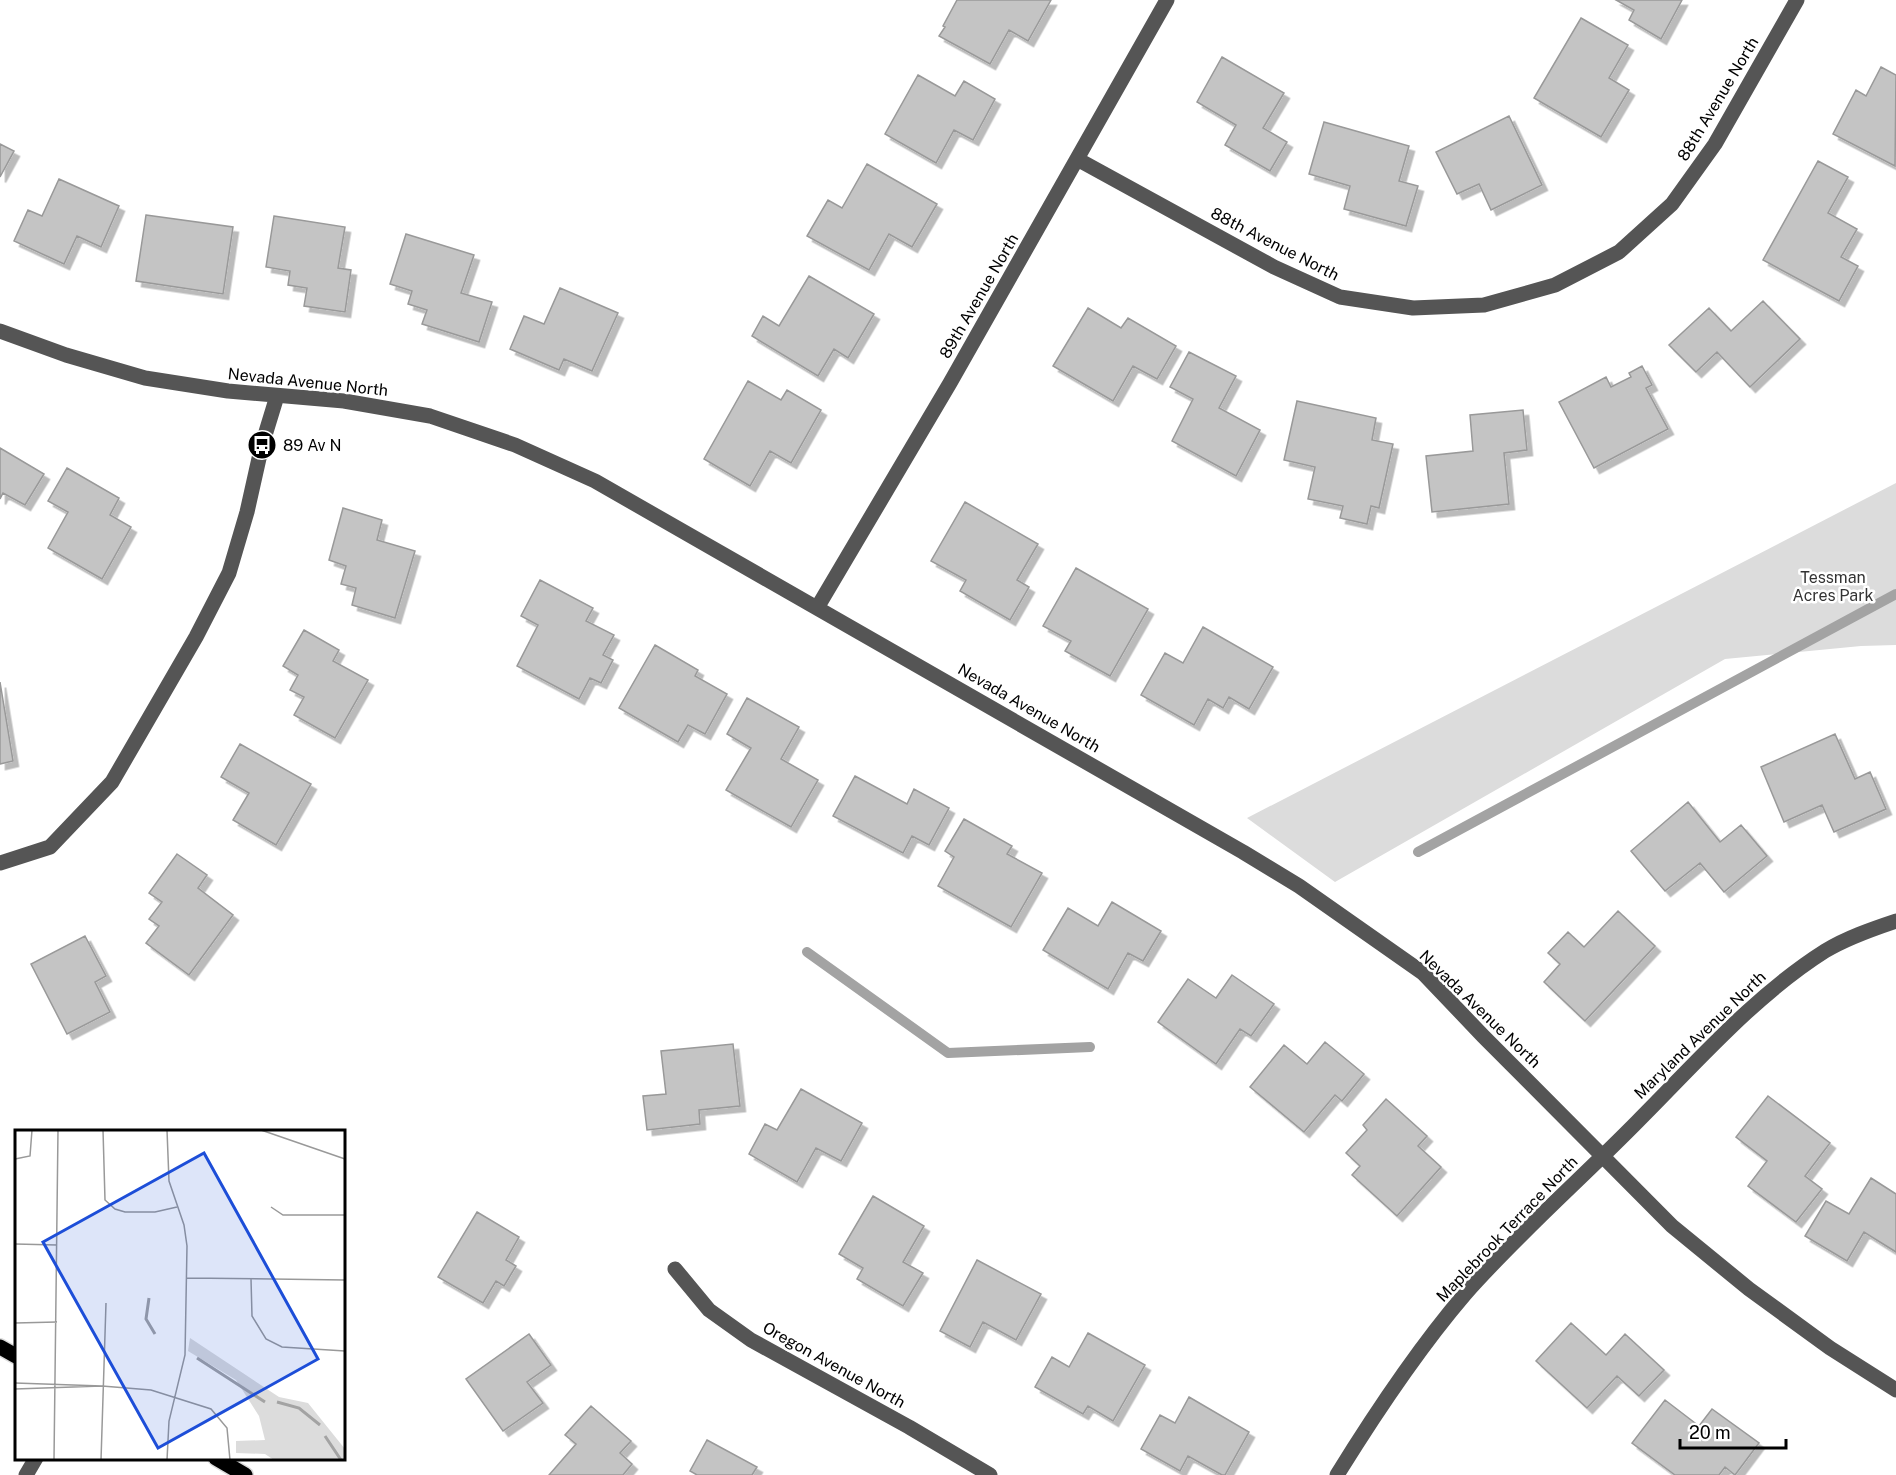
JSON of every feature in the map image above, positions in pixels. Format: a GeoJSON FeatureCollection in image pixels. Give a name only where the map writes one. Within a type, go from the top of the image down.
{"type":"FeatureCollection","features":[{"type":"Feature","properties":{"kind":"main road"},"geometry":{"type":"LineString","coordinates":[[0,1347],[15,1355]]}},
{"type":"Feature","properties":{"kind":"main road"},"geometry":{"type":"LineString","coordinates":[[219,1460],[245,1475]]}},
{"type":"Feature","properties":{"kind":"street","name":"89th Avenue North"},"geometry":{"type":"LineString","coordinates":[[817,608],[950,383],[1167,0]]}},
{"type":"Feature","properties":{"kind":"street","name":"88th Avenue North"},"geometry":{"type":"LineString","coordinates":[[1077,159],[1274,267],[1340,297],[1413,308],[1484,304],[1555,285],[1619,252],[1672,204],[1715,144],[1797,0]]}},
{"type":"Feature","properties":{"kind":"street","name":"Nevada Avenue North"},"geometry":{"type":"LineString","coordinates":[[0,331],[66,355],[145,378],[228,391],[344,401],[430,416],[515,444],[595,481],[1299,886],[1423,973],[1672,1226],[1749,1289],[1830,1348],[1896,1390]]}},
{"type":"Feature","properties":{"kind":"street"},"geometry":{"type":"LineString","coordinates":[[0,863],[50,847],[112,782],[196,638],[229,573],[277,396]]}},
{"type":"Feature","properties":{"kind":"street","name":"Maryland Avenue North"},"geometry":{"type":"LineString","coordinates":[[1603,1156],[1740,1019],[1782,981],[1827,950],[1896,921]]}},
{"type":"Feature","properties":{"kind":"street","name":"Maplebrook Terrace North"},"geometry":{"type":"LineString","coordinates":[[1337,1475],[1419,1351],[1466,1294],[1526,1230],[1603,1156]]}},
{"type":"Feature","properties":{"kind":"street","name":"Oregon Avenue North"},"geometry":{"type":"LineString","coordinates":[[675,1269],[709,1310],[751,1340],[990,1475]]}},
{"type":"Feature","properties":{"kind":"street"},"geometry":{"type":"LineString","coordinates":[[26,1475],[35,1460]]}},
{"type":"Feature","properties":{"kind":"green space","name":"Tessman Acres Park"},"geometry":{"type":"Polygon","coordinates":[[[1896,483],[1896,645],[1861,646],[1725,659],[1335,882],[1247,818],[1896,483]]]}},
{"type":"Feature","properties":{"kind":"building"},"geometry":{"type":"Polygon","coordinates":[[[957,0],[1051,0],[1028,41],[1009,30],[990,64],[939,36],[957,0]]]}},
{"type":"Feature","properties":{"kind":"building"},"geometry":{"type":"Polygon","coordinates":[[[1616,0],[1682,0],[1661,39],[1629,20],[1634,10],[1616,0]]]}},
{"type":"Feature","properties":{"kind":"building"},"geometry":{"type":"Polygon","coordinates":[[[1581,18],[1628,45],[1609,78],[1629,90],[1601,137],[1534,98],[1581,18]]]}},
{"type":"Feature","properties":{"kind":"building"},"geometry":{"type":"Polygon","coordinates":[[[1222,57],[1284,93],[1263,128],[1287,142],[1270,171],[1225,145],[1236,125],[1197,102],[1222,57]]]}},
{"type":"Feature","properties":{"kind":"building"},"geometry":{"type":"Polygon","coordinates":[[[1881,67],[1896,75],[1895,166],[1833,134],[1856,90],[1866,96],[1881,67]]]}},
{"type":"Feature","properties":{"kind":"building"},"geometry":{"type":"Polygon","coordinates":[[[918,75],[955,96],[964,81],[995,99],[973,140],[954,130],[936,163],[885,134],[918,75]]]}},
{"type":"Feature","properties":{"kind":"building"},"geometry":{"type":"Polygon","coordinates":[[[1509,116],[1542,185],[1491,210],[1479,184],[1457,194],[1436,152],[1509,116]]]}},
{"type":"Feature","properties":{"kind":"building"},"geometry":{"type":"Polygon","coordinates":[[[1324,122],[1409,146],[1399,181],[1418,186],[1406,226],[1344,209],[1350,186],[1309,174],[1324,122]]]}},
{"type":"Feature","properties":{"kind":"building"},"geometry":{"type":"Polygon","coordinates":[[[0,144],[14,151],[0,177],[0,144]]]}},
{"type":"Feature","properties":{"kind":"building"},"geometry":{"type":"Polygon","coordinates":[[[1818,161],[1848,177],[1828,213],[1857,229],[1841,257],[1858,266],[1839,301],[1763,260],[1818,161]]]}},
{"type":"Feature","properties":{"kind":"building"},"geometry":{"type":"Polygon","coordinates":[[[867,164],[937,204],[912,247],[889,234],[869,270],[807,236],[828,200],[842,208],[867,164]]]}},
{"type":"Feature","properties":{"kind":"building"},"geometry":{"type":"Polygon","coordinates":[[[59,179],[119,206],[101,247],[77,236],[64,264],[14,241],[28,210],[42,216],[59,179]]]}},
{"type":"Feature","properties":{"kind":"building"},"geometry":{"type":"Polygon","coordinates":[[[146,215],[233,227],[223,294],[136,281],[146,215]]]}},
{"type":"Feature","properties":{"kind":"building"},"geometry":{"type":"Polygon","coordinates":[[[274,216],[345,227],[338,268],[351,270],[345,312],[304,306],[307,288],[288,285],[290,271],[266,267],[274,216]]]}},
{"type":"Feature","properties":{"kind":"building"},"geometry":{"type":"Polygon","coordinates":[[[406,234],[474,255],[461,293],[492,302],[479,342],[422,324],[427,310],[408,304],[412,291],[390,284],[406,234]]]}},
{"type":"Feature","properties":{"kind":"building"},"geometry":{"type":"Polygon","coordinates":[[[809,276],[874,314],[848,358],[834,349],[818,376],[752,336],[763,316],[779,326],[809,276]]]}},
{"type":"Feature","properties":{"kind":"building"},"geometry":{"type":"Polygon","coordinates":[[[560,288],[618,313],[592,371],[564,359],[559,370],[510,349],[524,316],[544,324],[560,288]]]}},
{"type":"Feature","properties":{"kind":"building"},"geometry":{"type":"Polygon","coordinates":[[[1763,301],[1800,339],[1750,387],[1717,352],[1696,372],[1669,345],[1709,308],[1731,331],[1763,301]]]}},
{"type":"Feature","properties":{"kind":"building"},"geometry":{"type":"Polygon","coordinates":[[[1088,308],[1121,328],[1128,318],[1176,346],[1157,379],[1133,366],[1113,401],[1053,366],[1088,308]]]}},
{"type":"Feature","properties":{"kind":"building"},"geometry":{"type":"Polygon","coordinates":[[[1189,352],[1236,376],[1219,408],[1260,430],[1236,476],[1172,441],[1193,399],[1170,387],[1189,352]]]}},
{"type":"Feature","properties":{"kind":"building"},"geometry":{"type":"Polygon","coordinates":[[[1642,366],[1652,385],[1646,388],[1668,429],[1594,468],[1559,402],[1606,377],[1611,387],[1631,377],[1629,373],[1642,366]]]}},
{"type":"Feature","properties":{"kind":"building"},"geometry":{"type":"Polygon","coordinates":[[[748,381],[781,400],[787,390],[821,410],[791,463],[770,451],[750,486],[704,459],[748,381]]]}},
{"type":"Feature","properties":{"kind":"building"},"geometry":{"type":"Polygon","coordinates":[[[1297,401],[1376,418],[1372,440],[1393,444],[1379,508],[1371,506],[1367,524],[1340,518],[1343,506],[1308,499],[1315,467],[1284,460],[1297,401]]]}},
{"type":"Feature","properties":{"kind":"building"},"geometry":{"type":"Polygon","coordinates":[[[1523,410],[1527,450],[1504,453],[1509,504],[1432,512],[1426,456],[1473,451],[1470,415],[1523,410]]]}},
{"type":"Feature","properties":{"kind":"building"},"geometry":{"type":"Polygon","coordinates":[[[0,448],[44,474],[25,505],[3,493],[0,499],[0,448]]]}},
{"type":"Feature","properties":{"kind":"building"},"geometry":{"type":"Polygon","coordinates":[[[67,468],[119,498],[110,515],[131,527],[102,579],[48,548],[68,512],[48,501],[67,468]]]}},
{"type":"Feature","properties":{"kind":"building"},"geometry":{"type":"Polygon","coordinates":[[[965,502],[1038,544],[1017,580],[1029,587],[1010,620],[960,591],[966,580],[931,561],[965,502]]]}},
{"type":"Feature","properties":{"kind":"building"},"geometry":{"type":"Polygon","coordinates":[[[343,508],[382,520],[377,540],[415,551],[395,618],[352,605],[356,588],[341,584],[346,566],[329,560],[343,508]]]}},
{"type":"Feature","properties":{"kind":"building"},"geometry":{"type":"Polygon","coordinates":[[[1076,568],[1148,609],[1110,676],[1065,651],[1071,641],[1043,626],[1076,568]]]}},
{"type":"Feature","properties":{"kind":"building"},"geometry":{"type":"Polygon","coordinates":[[[540,580],[593,608],[586,621],[614,635],[603,655],[613,660],[601,683],[590,678],[579,699],[517,666],[538,625],[521,616],[540,580]]]}},
{"type":"Feature","properties":{"kind":"building"},"geometry":{"type":"Polygon","coordinates":[[[1203,627],[1273,667],[1249,709],[1229,697],[1223,708],[1208,699],[1194,725],[1141,695],[1165,653],[1183,663],[1203,627]]]}},
{"type":"Feature","properties":{"kind":"building"},"geometry":{"type":"Polygon","coordinates":[[[304,630],[339,650],[333,661],[368,680],[335,738],[294,715],[304,697],[290,690],[298,675],[283,666],[304,630]]]}},
{"type":"Feature","properties":{"kind":"building"},"geometry":{"type":"Polygon","coordinates":[[[655,645],[698,670],[695,676],[727,694],[705,734],[688,725],[678,742],[619,708],[655,645]]]}},
{"type":"Feature","properties":{"kind":"building"},"geometry":{"type":"Polygon","coordinates":[[[0,682],[13,761],[0,764],[0,682]]]}},
{"type":"Feature","properties":{"kind":"building"},"geometry":{"type":"Polygon","coordinates":[[[747,698],[799,727],[781,759],[818,780],[791,827],[726,790],[751,748],[727,734],[747,698]]]}},
{"type":"Feature","properties":{"kind":"building"},"geometry":{"type":"Polygon","coordinates":[[[1835,734],[1855,779],[1870,772],[1886,809],[1834,832],[1822,805],[1784,822],[1761,767],[1835,734]]]}},
{"type":"Feature","properties":{"kind":"building"},"geometry":{"type":"Polygon","coordinates":[[[240,744],[311,784],[276,845],[233,820],[249,793],[221,777],[240,744]]]}},
{"type":"Feature","properties":{"kind":"building"},"geometry":{"type":"Polygon","coordinates":[[[855,776],[907,804],[914,789],[949,808],[929,845],[912,836],[903,853],[833,816],[855,776]]]}},
{"type":"Feature","properties":{"kind":"building"},"geometry":{"type":"Polygon","coordinates":[[[1688,802],[1720,842],[1741,825],[1767,856],[1724,892],[1700,863],[1665,891],[1631,851],[1688,802]]]}},
{"type":"Feature","properties":{"kind":"building"},"geometry":{"type":"Polygon","coordinates":[[[964,819],[1012,846],[1007,854],[1042,873],[1011,927],[938,886],[954,857],[945,851],[964,819]]]}},
{"type":"Feature","properties":{"kind":"building"},"geometry":{"type":"Polygon","coordinates":[[[177,854],[207,875],[198,888],[233,915],[189,975],[146,943],[159,926],[149,919],[162,902],[149,893],[177,854]]]}},
{"type":"Feature","properties":{"kind":"building"},"geometry":{"type":"Polygon","coordinates":[[[1112,902],[1161,931],[1143,961],[1128,953],[1108,989],[1043,950],[1068,908],[1098,926],[1112,902]]]}},
{"type":"Feature","properties":{"kind":"building"},"geometry":{"type":"Polygon","coordinates":[[[1618,911],[1655,946],[1585,1021],[1544,982],[1560,964],[1548,953],[1568,932],[1584,947],[1618,911]]]}},
{"type":"Feature","properties":{"kind":"building"},"geometry":{"type":"Polygon","coordinates":[[[85,936],[106,976],[95,982],[110,1012],[67,1034],[31,964],[85,936]]]}},
{"type":"Feature","properties":{"kind":"building"},"geometry":{"type":"Polygon","coordinates":[[[1232,975],[1274,1004],[1251,1036],[1240,1029],[1216,1064],[1158,1022],[1188,979],[1216,998],[1232,975]]]}},
{"type":"Feature","properties":{"kind":"building"},"geometry":{"type":"Polygon","coordinates":[[[1325,1042],[1364,1074],[1342,1101],[1335,1095],[1304,1132],[1250,1087],[1284,1045],[1307,1064],[1325,1042]]]}},
{"type":"Feature","properties":{"kind":"building"},"geometry":{"type":"Polygon","coordinates":[[[733,1044],[740,1106],[699,1110],[700,1124],[647,1130],[643,1096],[666,1094],[661,1051],[733,1044]]]}},
{"type":"Feature","properties":{"kind":"building"},"geometry":{"type":"Polygon","coordinates":[[[801,1089],[862,1123],[841,1161],[816,1148],[797,1182],[749,1154],[765,1124],[777,1130],[801,1089]]]}},
{"type":"Feature","properties":{"kind":"building"},"geometry":{"type":"Polygon","coordinates":[[[1768,1096],[1830,1143],[1805,1176],[1822,1189],[1796,1222],[1748,1186],[1767,1161],[1736,1137],[1768,1096]]]}},
{"type":"Feature","properties":{"kind":"building"},"geometry":{"type":"Polygon","coordinates":[[[1386,1099],[1427,1136],[1418,1146],[1441,1167],[1397,1216],[1352,1175],[1360,1166],[1346,1153],[1367,1130],[1363,1125],[1386,1099]]]}},
{"type":"Feature","properties":{"kind":"building"},"geometry":{"type":"Polygon","coordinates":[[[1871,1178],[1896,1194],[1896,1252],[1864,1232],[1847,1261],[1805,1236],[1826,1201],[1849,1214],[1871,1178]]]}},
{"type":"Feature","properties":{"kind":"building"},"geometry":{"type":"Polygon","coordinates":[[[873,1196],[924,1226],[903,1262],[923,1273],[903,1306],[857,1279],[863,1268],[839,1254],[873,1196]]]}},
{"type":"Feature","properties":{"kind":"building"},"geometry":{"type":"Polygon","coordinates":[[[477,1212],[519,1237],[506,1260],[516,1266],[504,1286],[496,1281],[483,1303],[438,1277],[477,1212]]]}},
{"type":"Feature","properties":{"kind":"building"},"geometry":{"type":"Polygon","coordinates":[[[977,1260],[1041,1294],[1016,1340],[983,1322],[970,1347],[940,1331],[977,1260]]]}},
{"type":"Feature","properties":{"kind":"building"},"geometry":{"type":"Polygon","coordinates":[[[1571,1323],[1606,1355],[1625,1334],[1664,1370],[1639,1396],[1617,1376],[1587,1408],[1536,1361],[1571,1323]]]}},
{"type":"Feature","properties":{"kind":"building"},"geometry":{"type":"Polygon","coordinates":[[[1088,1333],[1145,1365],[1113,1421],[1088,1406],[1083,1414],[1035,1387],[1052,1357],[1069,1367],[1088,1333]]]}},
{"type":"Feature","properties":{"kind":"building"},"geometry":{"type":"Polygon","coordinates":[[[529,1334],[551,1365],[527,1382],[543,1403],[503,1431],[466,1379],[529,1334]]]}},
{"type":"Feature","properties":{"kind":"building"},"geometry":{"type":"Polygon","coordinates":[[[1189,1397],[1249,1432],[1225,1475],[1188,1456],[1180,1471],[1141,1449],[1160,1415],[1175,1423],[1189,1397]]]}},
{"type":"Feature","properties":{"kind":"building"},"geometry":{"type":"Polygon","coordinates":[[[1665,1400],[1699,1426],[1712,1409],[1759,1443],[1735,1475],[1725,1467],[1719,1475],[1675,1475],[1632,1443],[1665,1400]]]}},
{"type":"Feature","properties":{"kind":"building"},"geometry":{"type":"Polygon","coordinates":[[[591,1406],[631,1441],[620,1453],[632,1464],[623,1475],[549,1475],[576,1444],[565,1435],[591,1406]]]}},
{"type":"Feature","properties":{"kind":"building"},"geometry":{"type":"Polygon","coordinates":[[[707,1440],[757,1467],[752,1475],[697,1475],[690,1471],[707,1440]]]}},
{"type":"Feature","properties":{"kind":"waterway"},"geometry":{"type":"LineString","coordinates":[[1418,852],[1896,594]]}},
{"type":"Feature","properties":{"kind":"waterway"},"geometry":{"type":"LineString","coordinates":[[807,952],[948,1053],[1090,1047]]}},
{"type":"Feature","properties":{"kind":"place","name":"89 Av N"},"geometry":{"type":"Point","coordinates":[262,445]}}]}
